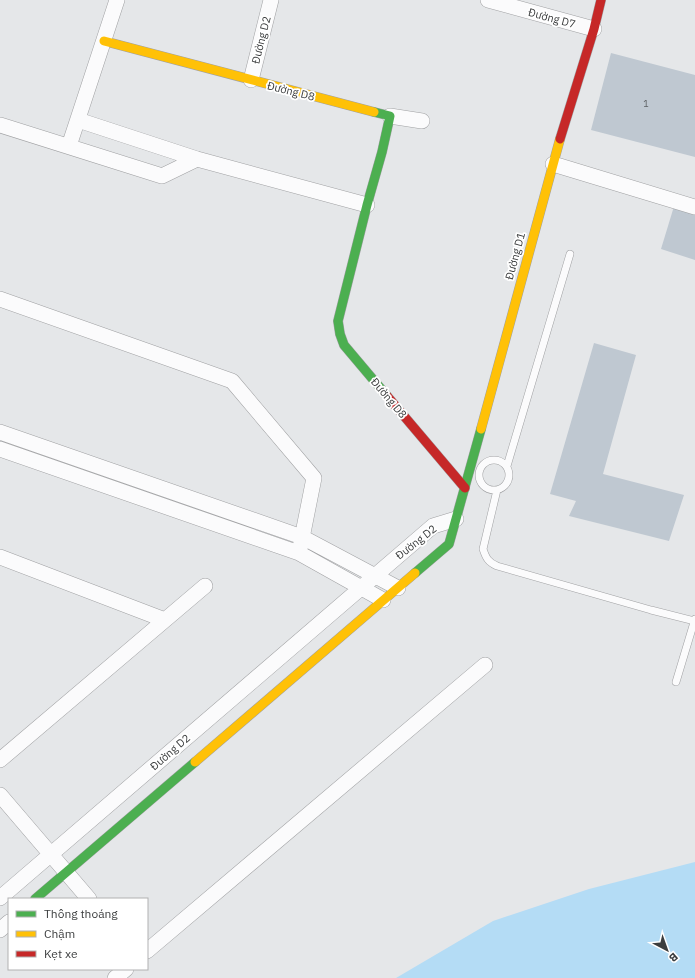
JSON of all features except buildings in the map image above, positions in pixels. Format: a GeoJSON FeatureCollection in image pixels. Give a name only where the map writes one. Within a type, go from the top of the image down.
{"type":"FeatureCollection","features":[{"type":"Feature","properties":{"kind":"street"},"geometry":{"type":"LineString","coordinates":[[69,146],[117,0]]}},
{"type":"Feature","properties":{"kind":"street","name":"Đường D2"},"geometry":{"type":"LineString","coordinates":[[251,80],[271,0]]}},
{"type":"Feature","properties":{"kind":"street","name":"Đường D7"},"geometry":{"type":"LineString","coordinates":[[488,0],[594,29]]}},
{"type":"Feature","properties":{"kind":"street","name":"Đường D1"},"geometry":{"type":"LineString","coordinates":[[456,518],[552,164],[594,29],[598,1]]}},
{"type":"Feature","properties":{"kind":"street","name":"Đường D8"},"geometry":{"type":"LineString","coordinates":[[104,41],[390,116],[338,321],[340,334],[344,345],[465,488]]}},
{"type":"Feature","properties":{"kind":"street"},"geometry":{"type":"LineString","coordinates":[[390,116],[422,121]]}},
{"type":"Feature","properties":{"kind":"street"},"geometry":{"type":"LineString","coordinates":[[78,120],[197,159],[367,205]]}},
{"type":"Feature","properties":{"kind":"street"},"geometry":{"type":"LineString","coordinates":[[0,125],[162,176],[197,159]]}},
{"type":"Feature","properties":{"kind":"street"},"geometry":{"type":"LineString","coordinates":[[552,164],[695,207]]}},
{"type":"Feature","properties":{"kind":"street"},"geometry":{"type":"LineString","coordinates":[[0,299],[232,381],[314,478],[299,553]]}},
{"type":"Feature","properties":{"kind":"street"},"geometry":{"type":"LineString","coordinates":[[0,432],[302,537],[398,588]]}},
{"type":"Feature","properties":{"kind":"street"},"geometry":{"type":"LineString","coordinates":[[0,449],[299,553],[383,600]]}},
{"type":"Feature","properties":{"kind":"street","name":"Đường D2"},"geometry":{"type":"LineString","coordinates":[[0,898],[433,526],[456,518]]}},
{"type":"Feature","properties":{"kind":"street","name":"Đường D2"},"geometry":{"type":"LineString","coordinates":[[36,898],[449,544],[456,518]]}},
{"type":"Feature","properties":{"kind":"street"},"geometry":{"type":"LineString","coordinates":[[0,557],[165,620]]}},
{"type":"Feature","properties":{"kind":"street"},"geometry":{"type":"LineString","coordinates":[[0,760],[205,586]]}},
{"type":"Feature","properties":{"kind":"street"},"geometry":{"type":"LineString","coordinates":[[148,950],[485,665]]}},
{"type":"Feature","properties":{"kind":"street"},"geometry":{"type":"LineString","coordinates":[[0,796],[88,898]]}},
{"type":"Feature","properties":{"kind":"street"},"geometry":{"type":"LineString","coordinates":[[0,930],[8,923]]}},
{"type":"Feature","properties":{"kind":"street"},"geometry":{"type":"LineString","coordinates":[[115,978],[125,970]]}},
{"type":"Feature","properties":{"kind":"lane"},"geometry":{"type":"LineString","coordinates":[[507,466],[570,254]]}},
{"type":"Feature","properties":{"kind":"lane"},"geometry":{"type":"LineString","coordinates":[[488,460],[499,460],[507,466],[510,475],[506,485],[502,488],[497,490],[487,489],[480,482],[479,472],[484,463],[488,460]]}},
{"type":"Feature","properties":{"kind":"lane"},"geometry":{"type":"LineString","coordinates":[[470,470],[479,472]]}},
{"type":"Feature","properties":{"kind":"lane"},"geometry":{"type":"LineString","coordinates":[[497,490],[484,549],[485,557],[490,562],[497,566],[644,608],[695,620],[676,682]]}},
{"type":"Feature","properties":{"kind":"water"},"geometry":{"type":"Polygon","coordinates":[[[695,862],[695,978],[396,978],[493,921],[589,889],[695,862]]]}},
{"type":"Feature","properties":{"kind":"traffic: fast"},"geometry":{"type":"LineString","coordinates":[[374,112],[390,116],[338,321],[340,334],[344,345],[387,396]]}},
{"type":"Feature","properties":{"kind":"traffic: fast"},"geometry":{"type":"LineString","coordinates":[[415,573],[449,544],[481,429]]}},
{"type":"Feature","properties":{"kind":"traffic: fast"},"geometry":{"type":"LineString","coordinates":[[36,898],[195,762]]}},
{"type":"Feature","properties":{"kind":"traffic: slow"},"geometry":{"type":"LineString","coordinates":[[104,41],[374,112]]}},
{"type":"Feature","properties":{"kind":"traffic: slow"},"geometry":{"type":"LineString","coordinates":[[481,429],[560,139]]}},
{"type":"Feature","properties":{"kind":"traffic: slow"},"geometry":{"type":"LineString","coordinates":[[195,762],[415,573]]}},
{"type":"Feature","properties":{"kind":"traffic: jam"},"geometry":{"type":"LineString","coordinates":[[560,139],[594,29],[601,0]]}},
{"type":"Feature","properties":{"kind":"traffic: jam"},"geometry":{"type":"LineString","coordinates":[[387,396],[465,488]]}}]}
